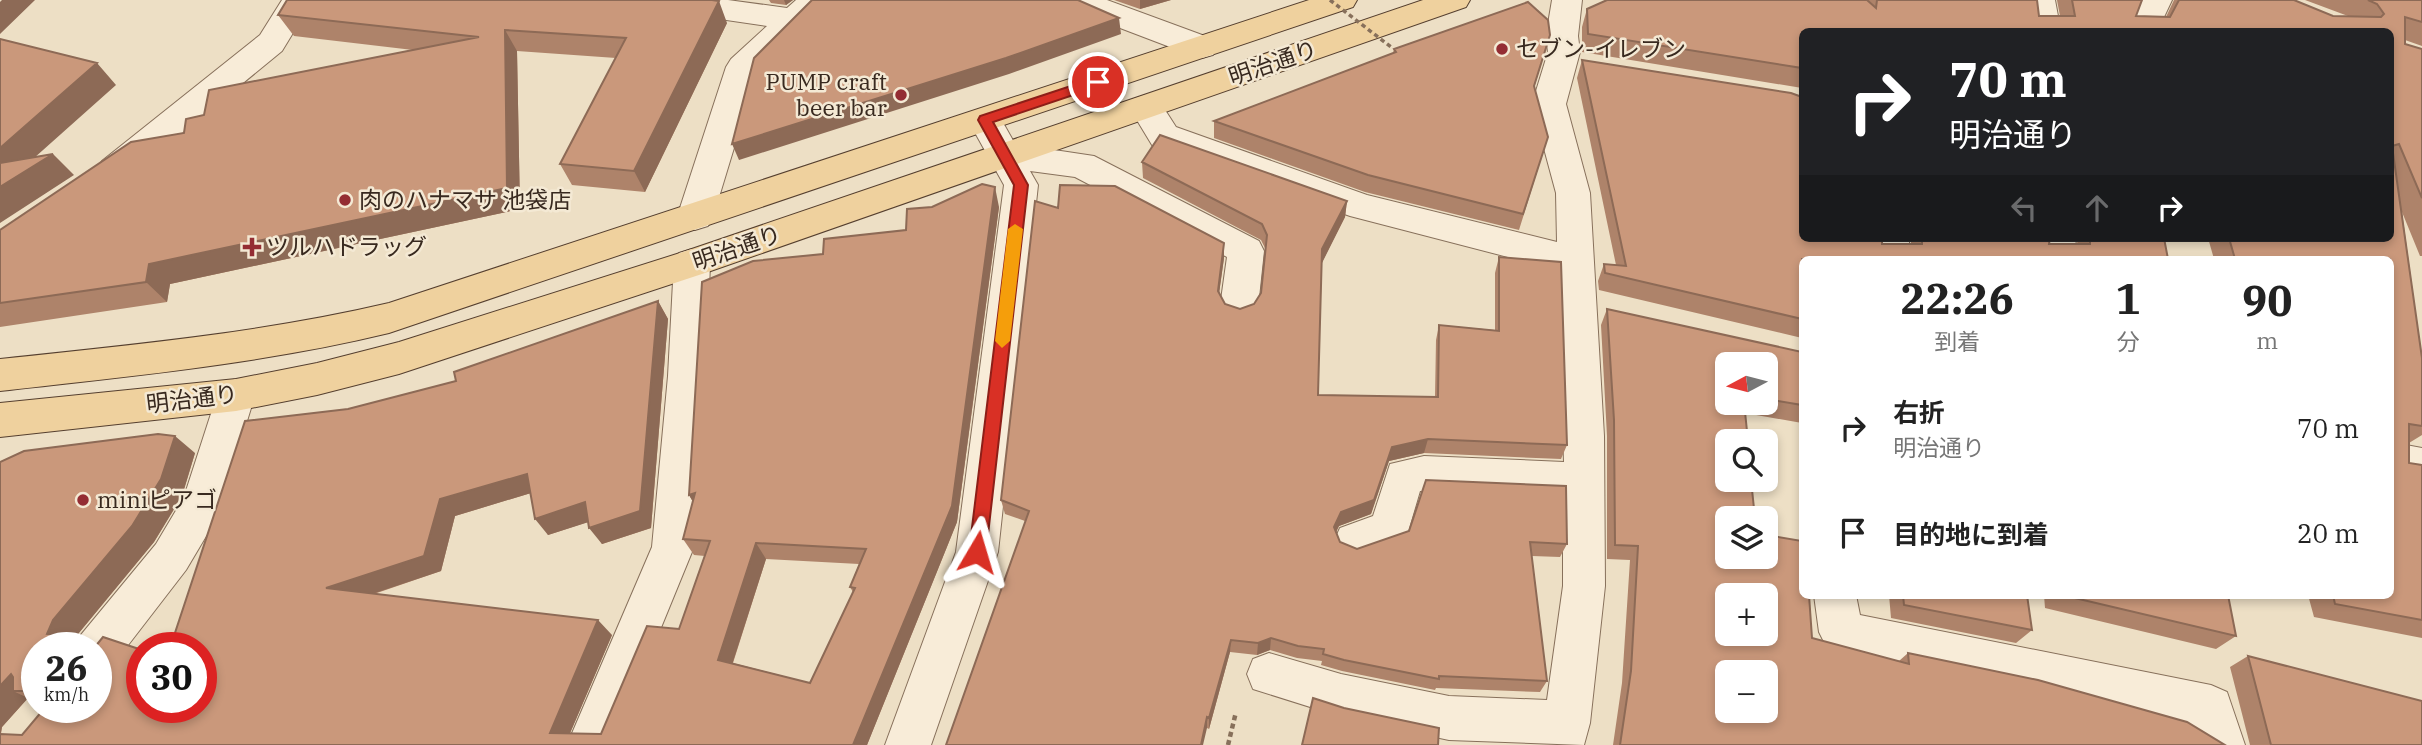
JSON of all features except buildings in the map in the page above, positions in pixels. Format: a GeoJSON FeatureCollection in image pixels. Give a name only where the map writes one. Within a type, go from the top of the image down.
{"type":"FeatureCollection","features":[{"type":"Feature","properties":{"kind":"main road","name":"明治通り"},"geometry":{"type":"LineString","coordinates":[[0,375],[247,347],[318,335],[389,318],[1337,0]]}},
{"type":"Feature","properties":{"kind":"main road","name":"明治通り"},"geometry":{"type":"LineString","coordinates":[[0,419],[236,395],[317,379],[399,358],[692,263],[1455,0]]}},
{"type":"Feature","properties":{"kind":"street"},"geometry":{"type":"LineString","coordinates":[[658,0],[805,10]]}},
{"type":"Feature","properties":{"kind":"street"},"geometry":{"type":"LineString","coordinates":[[1076,0],[1202,47]]}},
{"type":"Feature","properties":{"kind":"street"},"geometry":{"type":"LineString","coordinates":[[1269,674],[1337,694],[1449,718],[1564,734],[1584,586],[1584,480],[1573,193],[1549,104],[1575,64],[1567,0]]}},
{"type":"Feature","properties":{"kind":"street"},"geometry":{"type":"LineString","coordinates":[[2040,0],[2044,28]]}},
{"type":"Feature","properties":{"kind":"street"},"geometry":{"type":"LineString","coordinates":[[93,183],[116,168],[271,43],[284,3]]}},
{"type":"Feature","properties":{"kind":"street"},"geometry":{"type":"LineString","coordinates":[[695,217],[742,67],[805,10]]}},
{"type":"Feature","properties":{"kind":"street"},"geometry":{"type":"LineString","coordinates":[[1146,107],[1164,136],[1362,206],[1576,261]]}},
{"type":"Feature","properties":{"kind":"street"},"geometry":{"type":"LineString","coordinates":[[908,745],[977,552],[1021,185],[985,120]]}},
{"type":"Feature","properties":{"kind":"street"},"geometry":{"type":"LineString","coordinates":[[1004,155],[1083,165],[1246,251],[1239,307]]}},
{"type":"Feature","properties":{"kind":"street"},"geometry":{"type":"LineString","coordinates":[[590,745],[673,547],[687,376],[692,263]]}},
{"type":"Feature","properties":{"kind":"street"},"geometry":{"type":"LineString","coordinates":[[1578,303],[1617,312]]}},
{"type":"Feature","properties":{"kind":"street"},"geometry":{"type":"LineString","coordinates":[[111,632],[171,557],[203,503],[236,395]]}},
{"type":"Feature","properties":{"kind":"street"},"geometry":{"type":"LineString","coordinates":[[2394,460],[2422,465]]}},
{"type":"Feature","properties":{"kind":"street"},"geometry":{"type":"LineString","coordinates":[[1354,541],[1390,529],[1404,476],[1424,473],[1584,480]]}},
{"type":"Feature","properties":{"kind":"street"},"geometry":{"type":"LineString","coordinates":[[1836,599],[1841,632],[2211,708],[2222,745]]}},
{"type":"Feature","properties":{"kind":"path"},"geometry":{"type":"LineString","coordinates":[[1337,0],[1391,47]]}},
{"type":"Feature","properties":{"kind":"path"},"geometry":{"type":"LineString","coordinates":[[1228,745],[1231,734]]}},
{"type":"Feature","properties":{"kind":"slow traffic"},"geometry":{"type":"LineString","coordinates":[[1002,341],[1015,229]]}},
{"type":"Feature","properties":{"kind":"place","name":"セブン-イレブン"},"geometry":{"type":"Point","coordinates":[1502,49]}},
{"type":"Feature","properties":{"kind":"place","name":"PUMP craft beer bar"},"geometry":{"type":"Point","coordinates":[901,95]}},
{"type":"Feature","properties":{"kind":"place","name":"肉のハナマサ 池袋店"},"geometry":{"type":"Point","coordinates":[345,200]}},
{"type":"Feature","properties":{"kind":"place","name":"ツルハドラッグ"},"geometry":{"type":"Point","coordinates":[252,247]}},
{"type":"Feature","properties":{"kind":"place","name":"miniピアゴ"},"geometry":{"type":"Point","coordinates":[83,500]}},
{"type":"Feature","properties":{"kind":"route"},"geometry":{"type":"LineString","coordinates":[[977,552],[1021,185],[985,120],[1098,82]]}}]}
